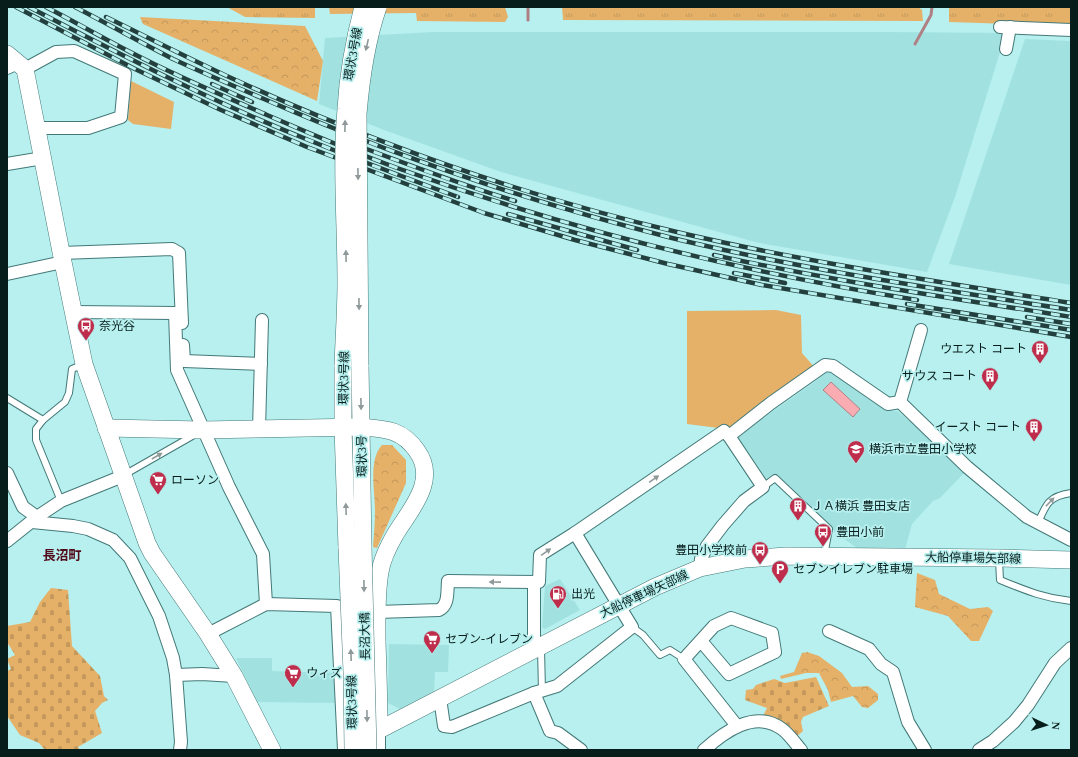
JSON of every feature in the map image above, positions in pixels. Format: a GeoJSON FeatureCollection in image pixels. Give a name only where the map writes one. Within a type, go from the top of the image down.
{"type":"FeatureCollection","features":[{"type":"Feature","properties":{"kind":"street","name":"環状3号線"},"geometry":{"type":"LineString","coordinates":[[353,750],[352,673],[355,547],[343,428],[343,365],[346,284],[344,173],[346,110],[353,51],[363,7]]}},
{"type":"Feature","properties":{"kind":"street","name":"環状3号線"},"geometry":{"type":"LineString","coordinates":[[360,365],[358,114],[361,80],[367,46],[378,7]]}},
{"type":"Feature","properties":{"kind":"street"},"geometry":{"type":"LineString","coordinates":[[1006,49],[1005,27],[1071,30]]}},
{"type":"Feature","properties":{"kind":"street"},"geometry":{"type":"LineString","coordinates":[[37,128],[88,128],[121,117],[125,74],[74,51],[56,52],[14,64],[37,128],[84,364],[147,542],[152,553],[208,634],[234,676],[272,750]]}},
{"type":"Feature","properties":{"kind":"street"},"geometry":{"type":"LineString","coordinates":[[7,164],[42,158]]}},
{"type":"Feature","properties":{"kind":"street"},"geometry":{"type":"LineString","coordinates":[[7,274],[62,258],[172,250],[179,253],[184,361],[260,364]]}},
{"type":"Feature","properties":{"kind":"street"},"geometry":{"type":"LineString","coordinates":[[73,312],[175,313],[177,370],[202,430],[229,488],[263,554],[266,604]]}},
{"type":"Feature","properties":{"kind":"street"},"geometry":{"type":"LineString","coordinates":[[259,429],[262,320]]}},
{"type":"Feature","properties":{"kind":"street"},"geometry":{"type":"LineString","coordinates":[[900,402],[921,330]]}},
{"type":"Feature","properties":{"kind":"street","name":"環状3号"},"geometry":{"type":"LineString","coordinates":[[355,547],[361,427],[360,365]]}},
{"type":"Feature","properties":{"kind":"street"},"geometry":{"type":"LineString","coordinates":[[729,436],[771,403],[825,366],[833,366],[888,404],[900,402]]}},
{"type":"Feature","properties":{"kind":"street"},"geometry":{"type":"LineString","coordinates":[[900,402],[967,467],[1027,517],[1071,540]]}},
{"type":"Feature","properties":{"kind":"street"},"geometry":{"type":"LineString","coordinates":[[106,428],[202,430],[361,427],[387,429],[406,437],[412,444],[419,453],[424,470],[423,489],[417,502],[394,537],[384,556],[378,584],[379,750]]}},
{"type":"Feature","properties":{"kind":"street"},"geometry":{"type":"LineString","coordinates":[[377,612],[439,610],[444,607],[446,602],[448,581],[539,582],[540,555],[575,533],[724,430],[763,487],[744,501],[723,525],[707,546],[701,559],[700,568]]}},
{"type":"Feature","properties":{"kind":"street"},"geometry":{"type":"LineString","coordinates":[[7,473],[23,507],[34,520],[88,529],[113,540],[130,558],[159,616],[173,658],[176,675],[181,742],[180,750]]}},
{"type":"Feature","properties":{"kind":"street"},"geometry":{"type":"LineString","coordinates":[[7,541],[61,501],[123,476]]}},
{"type":"Feature","properties":{"kind":"street"},"geometry":{"type":"LineString","coordinates":[[440,698],[444,726],[452,727],[538,692],[557,686],[632,627],[575,533]]}},
{"type":"Feature","properties":{"kind":"street","name":"長沼大橋"},"geometry":{"type":"LineString","coordinates":[[355,547],[368,750]]}},
{"type":"Feature","properties":{"kind":"street","name":"大船停車場矢部線"},"geometry":{"type":"LineString","coordinates":[[344,750],[440,698],[655,587],[700,568],[745,559],[786,556],[1071,560]]}},
{"type":"Feature","properties":{"kind":"street"},"geometry":{"type":"LineString","coordinates":[[534,582],[538,648]]}},
{"type":"Feature","properties":{"kind":"street"},"geometry":{"type":"LineString","coordinates":[[208,634],[266,604],[337,606],[344,750]]}},
{"type":"Feature","properties":{"kind":"street"},"geometry":{"type":"LineString","coordinates":[[701,641],[729,674],[775,652],[772,633],[731,618],[714,626],[684,660],[737,726]]}},
{"type":"Feature","properties":{"kind":"street"},"geometry":{"type":"LineString","coordinates":[[829,631],[869,649],[881,664],[893,672],[908,722],[925,750]]}},
{"type":"Feature","properties":{"kind":"street"},"geometry":{"type":"LineString","coordinates":[[979,750],[993,741],[1014,722],[1028,705],[1055,663],[1071,648]]}},
{"type":"Feature","properties":{"kind":"street"},"geometry":{"type":"LineString","coordinates":[[176,675],[202,674],[234,676]]}},
{"type":"Feature","properties":{"kind":"street"},"geometry":{"type":"LineString","coordinates":[[538,692],[550,731],[558,733],[581,750]]}},
{"type":"Feature","properties":{"kind":"street"},"geometry":{"type":"LineString","coordinates":[[704,750],[715,740],[737,726],[753,721],[761,721],[775,725],[785,732],[801,750]]}},
{"type":"Feature","properties":{"kind":"lane"},"geometry":{"type":"LineString","coordinates":[[61,501],[36,440],[36,429],[43,420],[65,402],[69,393],[72,369],[84,364]]}},
{"type":"Feature","properties":{"kind":"lane"},"geometry":{"type":"LineString","coordinates":[[7,398],[43,420]]}},
{"type":"Feature","properties":{"kind":"lane"},"geometry":{"type":"LineString","coordinates":[[123,476],[202,430]]}},
{"type":"Feature","properties":{"kind":"lane"},"geometry":{"type":"LineString","coordinates":[[763,487],[775,478],[829,529],[824,557]]}},
{"type":"Feature","properties":{"kind":"lane"},"geometry":{"type":"LineString","coordinates":[[1038,523],[1051,499],[1071,493]]}},
{"type":"Feature","properties":{"kind":"lane"},"geometry":{"type":"LineString","coordinates":[[998,558],[1000,580],[1035,594],[1051,598],[1071,600]]}},
{"type":"Feature","properties":{"kind":"lane"},"geometry":{"type":"LineString","coordinates":[[632,627],[643,635],[660,655],[670,650],[684,660]]}},
{"type":"Feature","properties":{"kind":"lane"},"geometry":{"type":"LineString","coordinates":[[538,648],[538,692]]}},
{"type":"Feature","properties":{"kind":"shaded area"},"geometry":{"type":"Polygon","coordinates":[[[433,32],[1006,33],[955,197],[927,272],[759,243],[501,172],[384,130],[319,104],[325,38],[433,32]]]}},
{"type":"Feature","properties":{"kind":"shaded area"},"geometry":{"type":"Polygon","coordinates":[[[1025,39],[1071,41],[1071,285],[949,264],[1025,39]]]}},
{"type":"Feature","properties":{"kind":"shaded area","name":"横浜市立豊田小学校"},"geometry":{"type":"Polygon","coordinates":[[[825,373],[832,373],[886,411],[897,411],[954,458],[966,471],[940,498],[933,501],[912,524],[904,553],[861,551],[835,532],[801,501],[775,473],[764,481],[736,437],[825,373]]]}},
{"type":"Feature","properties":{"kind":"shaded area"},"geometry":{"type":"Polygon","coordinates":[[[831,382],[860,409],[853,417],[823,390],[831,382]]]}},
{"type":"Feature","properties":{"kind":"shaded area","name":"出光"},"geometry":{"type":"Polygon","coordinates":[[[560,579],[580,610],[545,629],[542,627],[545,586],[560,579]]]}},
{"type":"Feature","properties":{"kind":"shaded area"},"geometry":{"type":"Polygon","coordinates":[[[389,644],[449,645],[448,672],[435,672],[434,692],[400,709],[388,703],[389,644]]]}},
{"type":"Feature","properties":{"kind":"shaded area","name":"ウィズ"},"geometry":{"type":"Polygon","coordinates":[[[236,658],[272,658],[272,671],[335,673],[335,703],[257,702],[236,658]]]}},
{"type":"Feature","properties":{"kind":"green space"},"geometry":{"type":"Polygon","coordinates":[[[227,7],[315,7],[315,18],[245,17],[227,7]]]}},
{"type":"Feature","properties":{"kind":"green space"},"geometry":{"type":"Polygon","coordinates":[[[329,7],[505,7],[508,17],[505,22],[417,21],[416,13],[330,14],[329,7]]]}},
{"type":"Feature","properties":{"kind":"green space"},"geometry":{"type":"Polygon","coordinates":[[[562,7],[918,7],[922,10],[923,21],[563,20],[562,7]]]}},
{"type":"Feature","properties":{"kind":"green space"},"geometry":{"type":"Polygon","coordinates":[[[949,7],[1071,7],[1071,26],[949,22],[949,7]]]}},
{"type":"Feature","properties":{"kind":"green space"},"geometry":{"type":"Polygon","coordinates":[[[140,17],[305,26],[323,61],[317,101],[143,24],[140,17]]]}},
{"type":"Feature","properties":{"kind":"green space"},"geometry":{"type":"Polygon","coordinates":[[[131,81],[174,102],[171,129],[133,124],[128,120],[131,81]]]}},
{"type":"Feature","properties":{"kind":"green space"},"geometry":{"type":"Polygon","coordinates":[[[776,310],[801,315],[802,353],[816,369],[734,430],[687,424],[687,311],[776,310]]]}},
{"type":"Feature","properties":{"kind":"green space"},"geometry":{"type":"Polygon","coordinates":[[[382,445],[392,445],[406,460],[406,483],[377,548],[373,547],[375,510],[373,476],[375,459],[382,445]]]}},
{"type":"Feature","properties":{"kind":"green space"},"geometry":{"type":"Polygon","coordinates":[[[917,573],[935,580],[939,594],[970,609],[988,607],[993,611],[979,641],[971,641],[948,616],[915,607],[917,573]]]}},
{"type":"Feature","properties":{"kind":"green space"},"geometry":{"type":"Polygon","coordinates":[[[51,588],[68,590],[72,646],[100,676],[104,696],[108,700],[102,703],[95,711],[102,733],[78,747],[80,750],[45,750],[39,743],[20,735],[7,716],[7,671],[11,669],[7,659],[15,655],[7,642],[7,626],[30,622],[40,602],[51,588]]]}},
{"type":"Feature","properties":{"kind":"green space"},"geometry":{"type":"Polygon","coordinates":[[[807,652],[819,656],[842,673],[852,687],[868,686],[878,694],[878,700],[868,708],[862,707],[853,696],[831,702],[828,690],[819,673],[806,673],[781,679],[780,676],[794,672],[802,653],[807,652]]]}},
{"type":"Feature","properties":{"kind":"green space"},"geometry":{"type":"Polygon","coordinates":[[[816,677],[829,706],[803,717],[801,722],[803,731],[795,738],[762,718],[767,708],[745,700],[746,690],[753,689],[756,685],[774,679],[785,683],[816,677]]]}},
{"type":"Feature","properties":{"kind":"waterway"},"geometry":{"type":"LineString","coordinates":[[528,7],[528,20]]}},
{"type":"Feature","properties":{"kind":"waterway"},"geometry":{"type":"LineString","coordinates":[[915,44],[931,15],[932,7]]}},
{"type":"Feature","properties":{"kind":"railway"},"geometry":{"type":"LineString","coordinates":[[16,7],[135,69],[221,110],[307,147],[484,213],[575,240],[668,264],[762,285],[1071,337]]}},
{"type":"Feature","properties":{"kind":"railway"},"geometry":{"type":"LineString","coordinates":[[29,7],[133,60],[239,111],[384,170],[458,197]]}},
{"type":"Feature","properties":{"kind":"railway"},"geometry":{"type":"LineString","coordinates":[[46,7],[116,45],[219,94],[350,150],[463,191],[591,229],[720,262],[851,289],[917,300]]}},
{"type":"Feature","properties":{"kind":"railway"},"geometry":{"type":"LineString","coordinates":[[75,7],[173,59],[314,120],[414,159],[568,210],[672,238],[771,260],[871,278],[1071,310]]}},
{"type":"Feature","properties":{"kind":"railway"},"geometry":{"type":"LineString","coordinates":[[106,17],[229,77],[339,124],[451,166],[566,203],[681,233],[778,254],[1071,303]]}},
{"type":"Feature","properties":{"kind":"railway"},"geometry":{"type":"LineString","coordinates":[[212,84],[252,102]]}},
{"type":"Feature","properties":{"kind":"railway"},"geometry":{"type":"LineString","coordinates":[[340,139],[405,164],[515,201]]}},
{"type":"Feature","properties":{"kind":"railway"},"geometry":{"type":"LineString","coordinates":[[508,214],[637,250]]}},
{"type":"Feature","properties":{"kind":"railway"},"geometry":{"type":"LineString","coordinates":[[714,255],[847,281],[1071,317]]}},
{"type":"Feature","properties":{"kind":"railway"},"geometry":{"type":"LineString","coordinates":[[734,273],[785,283]]}},
{"type":"Feature","properties":{"kind":"railway"},"geometry":{"type":"LineString","coordinates":[[907,304],[1071,330]]}},
{"type":"Feature","properties":{"kind":"railway"},"geometry":{"type":"LineString","coordinates":[[1027,317],[1071,324]]}},
{"type":"Feature","properties":{"kind":"place","name":"奈光谷"},"geometry":{"type":"Point","coordinates":[86,341]}},
{"type":"Feature","properties":{"kind":"place","name":"ウエスト コート"},"geometry":{"type":"Point","coordinates":[1040,364]}},
{"type":"Feature","properties":{"kind":"place","name":"サウス コート"},"geometry":{"type":"Point","coordinates":[990,391]}},
{"type":"Feature","properties":{"kind":"place","name":"イースト コート"},"geometry":{"type":"Point","coordinates":[1034,442]}},
{"type":"Feature","properties":{"kind":"place","name":"横浜市立豊田小学校"},"geometry":{"type":"Point","coordinates":[856,464]}},
{"type":"Feature","properties":{"kind":"place","name":"ローソン"},"geometry":{"type":"Point","coordinates":[158,495]}},
{"type":"Feature","properties":{"kind":"place","name":"ＪＡ横浜 豊田支店"},"geometry":{"type":"Point","coordinates":[798,521]}},
{"type":"Feature","properties":{"kind":"place","name":"豊田小前"},"geometry":{"type":"Point","coordinates":[823,547]}},
{"type":"Feature","properties":{"kind":"place","name":"豊田小学校前"},"geometry":{"type":"Point","coordinates":[760,565]}},
{"type":"Feature","properties":{"kind":"place","name":"セブンイレブン駐車場"},"geometry":{"type":"Point","coordinates":[780,584]}},
{"type":"Feature","properties":{"kind":"place","name":"出光"},"geometry":{"type":"Point","coordinates":[558,609]}},
{"type":"Feature","properties":{"kind":"place","name":"セブン-イレブン"},"geometry":{"type":"Point","coordinates":[432,654]}},
{"type":"Feature","properties":{"kind":"place","name":"ウィズ"},"geometry":{"type":"Point","coordinates":[293,688]}},
{"type":"Feature","properties":{"kind":"district","name":"長沼町"},"geometry":{"type":"Point","coordinates":[62,555]}}]}
